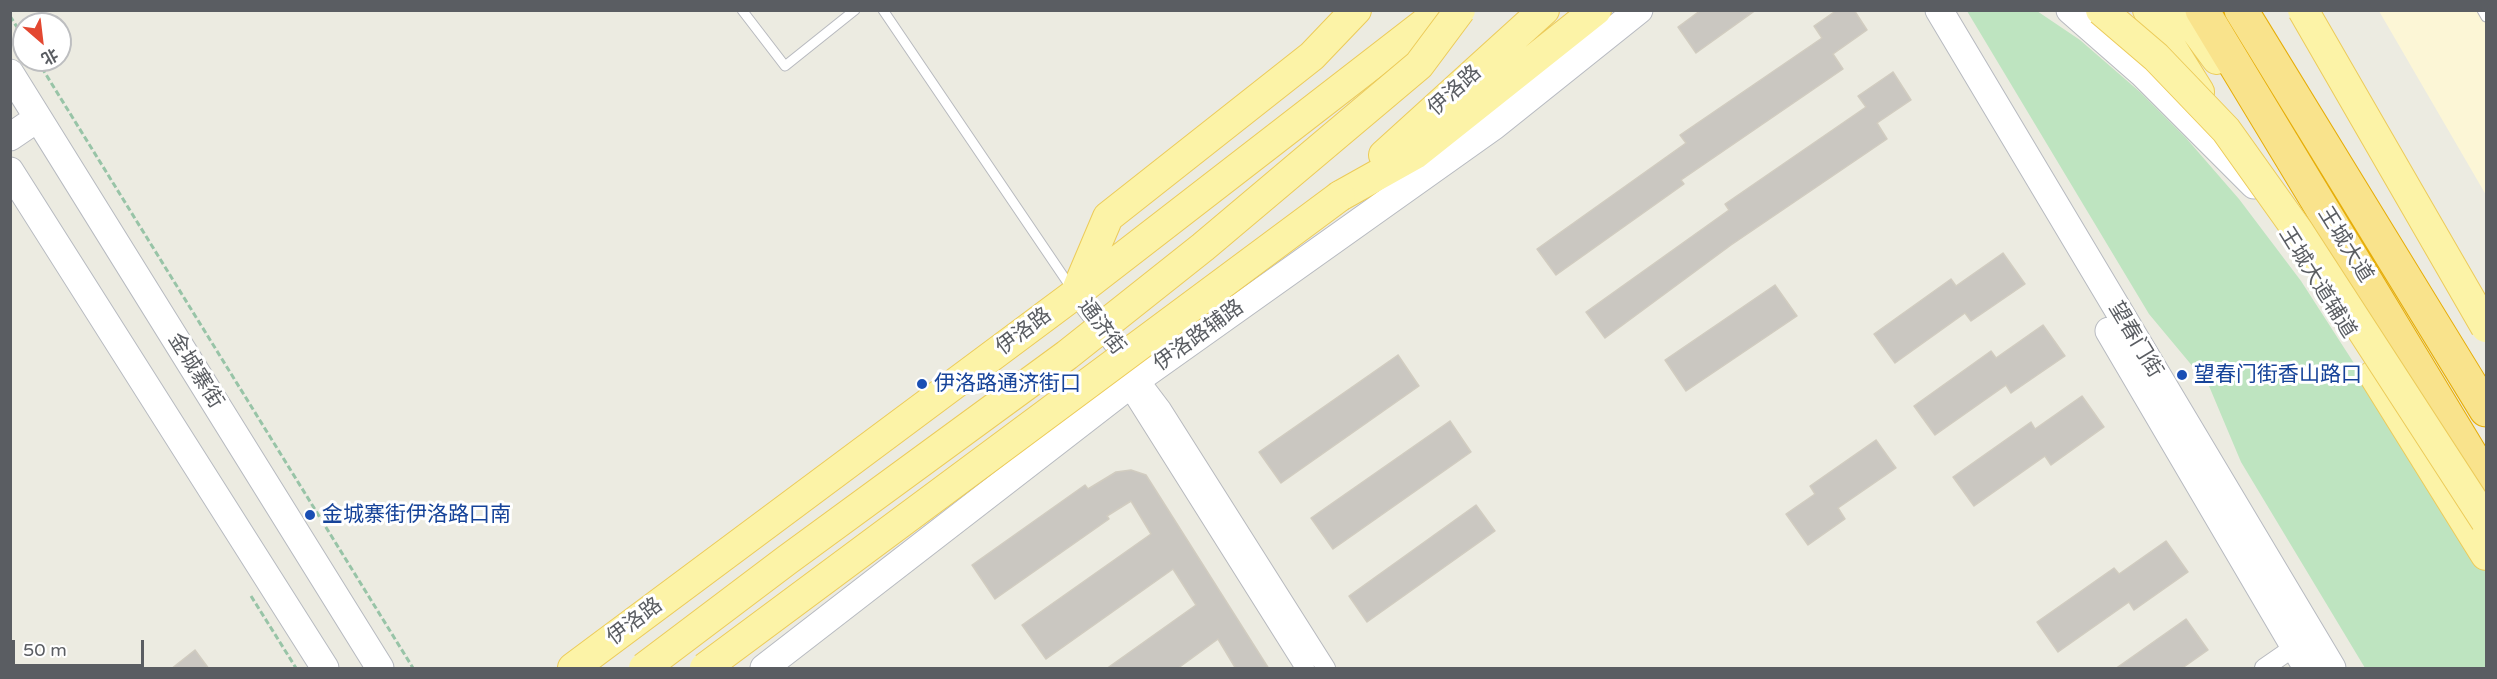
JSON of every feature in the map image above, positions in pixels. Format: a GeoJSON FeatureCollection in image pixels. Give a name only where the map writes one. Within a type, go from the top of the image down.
{"type":"FeatureCollection","features":[{"type":"Feature","properties":{"kind":"highway","name":"王城大道"},"geometry":{"type":"LineString","coordinates":[[2202,10],[2487,480]]}},
{"type":"Feature","properties":{"kind":"highway","name":"王城大道"},"geometry":{"type":"LineString","coordinates":[[2241,10],[2487,410]]}},
{"type":"Feature","properties":{"kind":"main road"},"geometry":{"type":"LineString","coordinates":[[1075,294],[1108,217],[1312,56],[1356,10]]}},
{"type":"Feature","properties":{"kind":"main road","name":"伊洛路"},"geometry":{"type":"LineString","coordinates":[[573,669],[1075,294],[1442,10]]}},
{"type":"Feature","properties":{"kind":"main road"},"geometry":{"type":"LineString","coordinates":[[644,669],[1067,355],[1203,247],[1419,65],[1460,10]]}},
{"type":"Feature","properties":{"kind":"main road","name":"伊洛路"},"geometry":{"type":"LineString","coordinates":[[1340,196],[1544,10]]}},
{"type":"Feature","properties":{"kind":"main road"},"geometry":{"type":"LineString","coordinates":[[705,669],[1340,196],[1415,154],[1596,10]]}},
{"type":"Feature","properties":{"kind":"main road","name":"伊洛路辅路"},"geometry":{"type":"LineString","coordinates":[[764,669],[1134,383],[1494,126],[1639,10]]}},
{"type":"Feature","properties":{"kind":"main road","name":"望春门街"},"geometry":{"type":"LineString","coordinates":[[1920,10],[2309,657]]}},
{"type":"Feature","properties":{"kind":"main road","name":"望春门街"},"geometry":{"type":"LineString","coordinates":[[1939,10],[2309,657]]}},
{"type":"Feature","properties":{"kind":"main road"},"geometry":{"type":"LineString","coordinates":[[2070,10],[2142,73],[2263,195]]}},
{"type":"Feature","properties":{"kind":"main road"},"geometry":{"type":"LineString","coordinates":[[2101,10],[2156,57],[2226,130],[2298,231],[2487,521]]}},
{"type":"Feature","properties":{"kind":"main road","name":"王城大道辅道"},"geometry":{"type":"LineString","coordinates":[[2148,10],[2487,555]]}},
{"type":"Feature","properties":{"kind":"main road"},"geometry":{"type":"LineString","coordinates":[[2181,10],[2306,182]]}},
{"type":"Feature","properties":{"kind":"main road"},"geometry":{"type":"LineString","coordinates":[[2289,10],[2487,315]]}},
{"type":"Feature","properties":{"kind":"main road"},"geometry":{"type":"LineString","coordinates":[[2303,10],[2487,327]]}},
{"type":"Feature","properties":{"kind":"main road","name":"金城寨街"},"geometry":{"type":"LineString","coordinates":[[11,74],[380,669]]}},
{"type":"Feature","properties":{"kind":"main road"},"geometry":{"type":"LineString","coordinates":[[10,136],[38,118]]}},
{"type":"Feature","properties":{"kind":"main road"},"geometry":{"type":"LineString","coordinates":[[10,171],[325,669]]}},
{"type":"Feature","properties":{"kind":"main road"},"geometry":{"type":"LineString","coordinates":[[633,669],[688,635]]}},
{"type":"Feature","properties":{"kind":"street","name":"通济街"},"geometry":{"type":"LineString","coordinates":[[1075,294],[1134,383],[1305,669]]}},
{"type":"Feature","properties":{"kind":"street","name":"通济街"},"geometry":{"type":"LineString","coordinates":[[1134,383],[1162,409],[1326,669]]}},
{"type":"Feature","properties":{"kind":"street"},"geometry":{"type":"LineString","coordinates":[[2264,669],[2309,657]]}},
{"type":"Feature","properties":{"kind":"lane"},"geometry":{"type":"LineString","coordinates":[[742,10],[785,66],[855,10]]}},
{"type":"Feature","properties":{"kind":"lane"},"geometry":{"type":"LineString","coordinates":[[883,10],[1075,294]]}},
{"type":"Feature","properties":{"kind":"lane"},"geometry":{"type":"LineString","coordinates":[[2482,10],[2487,17]]}},
{"type":"Feature","properties":{"kind":"path"},"geometry":{"type":"LineString","coordinates":[[44,72],[413,669]]}},
{"type":"Feature","properties":{"kind":"shaded area"},"geometry":{"type":"Polygon","coordinates":[[[2379,11],[2486,11],[2486,195],[2379,11]]]}},
{"type":"Feature","properties":{"kind":"green space"},"geometry":{"type":"Polygon","coordinates":[[[1967,11],[2037,11],[2080,40],[2140,92],[2186,138],[2239,199],[2301,281],[2486,568],[2486,668],[2365,668],[2241,462],[2209,386],[2149,314],[1967,11]]]}},
{"type":"Feature","properties":{"kind":"building"},"geometry":{"type":"Polygon","coordinates":[[[1701,10],[1756,10],[1696,53],[1678,27],[1701,10]]]}},
{"type":"Feature","properties":{"kind":"building"},"geometry":{"type":"Polygon","coordinates":[[[1837,10],[1854,10],[1867,30],[1833,54],[1843,69],[1681,180],[1684,184],[1556,275],[1537,249],[1686,143],[1680,135],[1822,38],[1814,26],[1837,10]]]}},
{"type":"Feature","properties":{"kind":"building"},"geometry":{"type":"Polygon","coordinates":[[[1893,72],[1911,100],[1877,123],[1887,139],[1731,245],[1605,338],[1586,312],[1729,210],[1725,204],[1866,107],[1858,96],[1893,72]]]}},
{"type":"Feature","properties":{"kind":"building"},"geometry":{"type":"Polygon","coordinates":[[[2003,253],[2025,284],[1971,321],[1965,313],[1895,363],[1874,334],[1951,279],[1956,286],[2003,253]]]}},
{"type":"Feature","properties":{"kind":"building"},"geometry":{"type":"Polygon","coordinates":[[[1775,285],[1797,316],[1686,391],[1665,360],[1775,285]]]}},
{"type":"Feature","properties":{"kind":"building"},"geometry":{"type":"Polygon","coordinates":[[[2043,325],[2065,356],[2011,393],[2006,385],[1935,435],[1914,406],[1991,351],[1996,358],[2043,325]]]}},
{"type":"Feature","properties":{"kind":"building"},"geometry":{"type":"Polygon","coordinates":[[[1398,355],[1419,386],[1281,483],[1259,452],[1398,355]]]}},
{"type":"Feature","properties":{"kind":"building"},"geometry":{"type":"Polygon","coordinates":[[[2082,396],[2104,427],[2051,465],[2045,456],[1974,506],[1953,477],[2031,422],[2035,429],[2082,396]]]}},
{"type":"Feature","properties":{"kind":"building"},"geometry":{"type":"Polygon","coordinates":[[[1450,421],[1471,452],[1333,549],[1311,518],[1450,421]]]}},
{"type":"Feature","properties":{"kind":"building"},"geometry":{"type":"Polygon","coordinates":[[[1876,440],[1896,468],[1838,508],[1845,519],[1808,545],[1786,514],[1815,494],[1810,486],[1876,440]]]}},
{"type":"Feature","properties":{"kind":"building"},"geometry":{"type":"Polygon","coordinates":[[[1131,470],[1146,475],[1269,669],[1236,669],[1218,639],[1177,669],[1106,669],[1196,605],[1173,569],[1046,659],[1022,625],[1151,534],[1131,501],[1107,516],[1109,519],[995,599],[972,565],[1085,485],[1088,489],[1116,472],[1131,470]]]}},
{"type":"Feature","properties":{"kind":"building"},"geometry":{"type":"Polygon","coordinates":[[[1476,505],[1495,531],[1367,622],[1349,596],[1476,505]]]}},
{"type":"Feature","properties":{"kind":"building"},"geometry":{"type":"Polygon","coordinates":[[[2166,541],[2188,572],[2134,610],[2129,602],[2058,652],[2037,622],[2114,568],[2119,574],[2166,541]]]}},
{"type":"Feature","properties":{"kind":"building"},"geometry":{"type":"Polygon","coordinates":[[[2186,619],[2208,650],[2181,669],[2115,669],[2186,619]]]}},
{"type":"Feature","properties":{"kind":"building"},"geometry":{"type":"Polygon","coordinates":[[[195,650],[209,669],[171,669],[195,650]]]}},
{"type":"Feature","properties":{"kind":"place","name":"望春门街香山路口"},"geometry":{"type":"Point","coordinates":[2182,375]}},
{"type":"Feature","properties":{"kind":"place","name":"伊洛路通济街口"},"geometry":{"type":"Point","coordinates":[922,384]}},
{"type":"Feature","properties":{"kind":"place","name":"金城寨街伊洛路口南"},"geometry":{"type":"Point","coordinates":[310,515]}}]}
